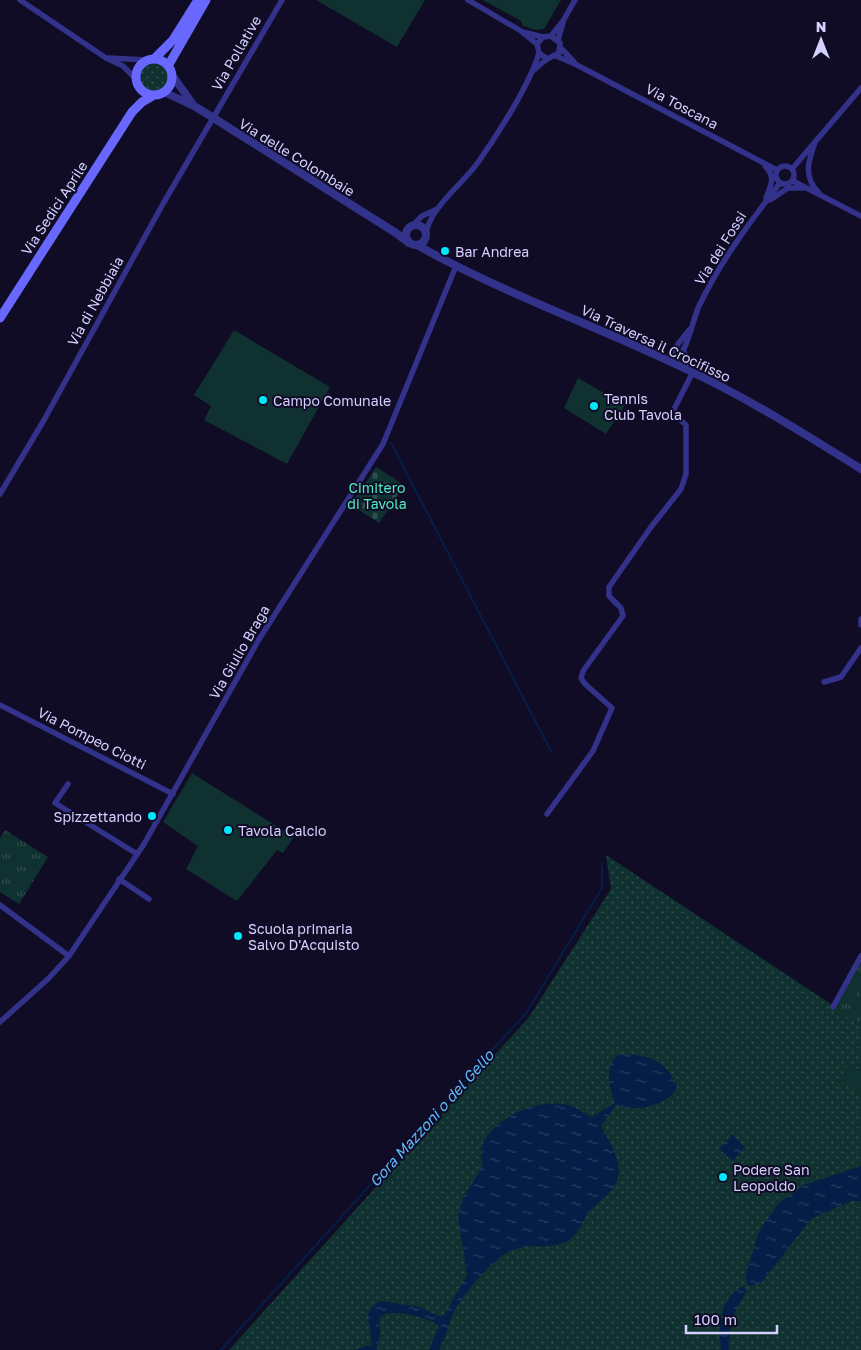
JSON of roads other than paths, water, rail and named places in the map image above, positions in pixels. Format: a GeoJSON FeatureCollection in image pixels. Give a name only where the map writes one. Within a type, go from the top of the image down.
{"type":"FeatureCollection","features":[{"type":"Feature","properties":{"kind":"main road"},"geometry":{"type":"LineString","coordinates":[[132,112],[138,68],[151,60],[173,40],[198,0]]}},
{"type":"Feature","properties":{"kind":"main road"},"geometry":{"type":"LineString","coordinates":[[168,66],[206,0]]}},
{"type":"Feature","properties":{"kind":"main road"},"geometry":{"type":"LineString","coordinates":[[132,112],[154,95],[164,92],[171,84],[172,75],[168,66],[151,60]]}},
{"type":"Feature","properties":{"kind":"main road"},"geometry":{"type":"LineString","coordinates":[[137,82],[144,92],[154,95]]}},
{"type":"Feature","properties":{"kind":"main road","name":"Via Sedici Aprile"},"geometry":{"type":"LineString","coordinates":[[0,318],[132,112]]}},
{"type":"Feature","properties":{"kind":"street"},"geometry":{"type":"LineString","coordinates":[[20,0],[106,58],[123,66],[137,82]]}},
{"type":"Feature","properties":{"kind":"street","name":"Via Pollative"},"geometry":{"type":"LineString","coordinates":[[212,120],[282,0]]}},
{"type":"Feature","properties":{"kind":"street"},"geometry":{"type":"LineString","coordinates":[[468,0],[521,31],[538,44]]}},
{"type":"Feature","properties":{"kind":"street"},"geometry":{"type":"LineString","coordinates":[[551,36],[563,21],[575,0]]}},
{"type":"Feature","properties":{"kind":"street"},"geometry":{"type":"LineString","coordinates":[[438,208],[422,216],[411,226],[406,234],[409,243],[418,245],[426,238],[429,221],[438,208],[462,184],[480,160],[534,71],[547,59],[556,56],[560,48],[558,40],[563,21]]}},
{"type":"Feature","properties":{"kind":"street"},"geometry":{"type":"LineString","coordinates":[[521,31],[543,37],[551,36],[558,40]]}},
{"type":"Feature","properties":{"kind":"street"},"geometry":{"type":"LineString","coordinates":[[534,71],[538,44],[543,37]]}},
{"type":"Feature","properties":{"kind":"street","name":"Via Toscana"},"geometry":{"type":"LineString","coordinates":[[560,48],[575,64]]}},
{"type":"Feature","properties":{"kind":"street"},"geometry":{"type":"LineString","coordinates":[[538,53],[547,59]]}},
{"type":"Feature","properties":{"kind":"street","name":"Via Toscana"},"geometry":{"type":"LineString","coordinates":[[556,56],[575,64],[778,170]]}},
{"type":"Feature","properties":{"kind":"street"},"geometry":{"type":"LineString","coordinates":[[106,58],[151,60]]}},
{"type":"Feature","properties":{"kind":"street","name":"Via delle Colombaie"},"geometry":{"type":"LineString","coordinates":[[172,75],[196,108]]}},
{"type":"Feature","properties":{"kind":"street"},"geometry":{"type":"LineString","coordinates":[[792,168],[861,88]]}},
{"type":"Feature","properties":{"kind":"street","name":"Via delle Colombaie"},"geometry":{"type":"LineString","coordinates":[[164,92],[196,108],[212,120],[385,226],[409,243]]}},
{"type":"Feature","properties":{"kind":"street","name":"Via di Nebbiaia"},"geometry":{"type":"LineString","coordinates":[[0,494],[28,449],[164,202],[212,120]]}},
{"type":"Feature","properties":{"kind":"street"},"geometry":{"type":"LineString","coordinates":[[816,139],[807,167],[808,178],[813,187],[824,198]]}},
{"type":"Feature","properties":{"kind":"street"},"geometry":{"type":"LineString","coordinates":[[761,162],[768,168],[773,182],[764,204]]}},
{"type":"Feature","properties":{"kind":"street"},"geometry":{"type":"LineString","coordinates":[[784,166],[792,168],[795,176],[793,181],[786,185],[780,183],[776,176],[778,170],[784,166]]}},
{"type":"Feature","properties":{"kind":"street"},"geometry":{"type":"LineString","coordinates":[[793,181],[861,216]]}},
{"type":"Feature","properties":{"kind":"street","name":"Via dei Fossi"},"geometry":{"type":"LineString","coordinates":[[684,350],[689,330],[699,307],[727,256],[780,183]]}},
{"type":"Feature","properties":{"kind":"street"},"geometry":{"type":"LineString","coordinates":[[764,204],[788,188],[806,188]]}},
{"type":"Feature","properties":{"kind":"street","name":"Via delle Colombaie"},"geometry":{"type":"LineString","coordinates":[[385,226],[411,226]]}},
{"type":"Feature","properties":{"kind":"street"},"geometry":{"type":"LineString","coordinates":[[411,226],[422,227],[426,238]]}},
{"type":"Feature","properties":{"kind":"street","name":"Via Traversa il Crocifisso"},"geometry":{"type":"LineString","coordinates":[[426,238],[434,253]]}},
{"type":"Feature","properties":{"kind":"street","name":"Via Traversa il Crocifisso"},"geometry":{"type":"LineString","coordinates":[[418,245],[456,266],[691,371],[784,422],[861,469]]}},
{"type":"Feature","properties":{"kind":"street","name":"Via Giulio Braga"},"geometry":{"type":"LineString","coordinates":[[0,1022],[49,978],[69,956],[137,854],[173,794],[258,641],[383,444],[456,266]]}},
{"type":"Feature","properties":{"kind":"street","name":"Via dei Fossi"},"geometry":{"type":"LineString","coordinates":[[671,363],[671,356],[675,348],[689,330]]}},
{"type":"Feature","properties":{"kind":"street","name":"Via dei Fossi"},"geometry":{"type":"LineString","coordinates":[[661,357],[675,348]]}},
{"type":"Feature","properties":{"kind":"street"},"geometry":{"type":"LineString","coordinates":[[671,363],[680,358],[684,350]]}},
{"type":"Feature","properties":{"kind":"street"},"geometry":{"type":"LineString","coordinates":[[547,814],[593,751],[612,708],[585,684],[581,678],[583,671],[623,616],[621,608],[609,596],[609,588],[651,526],[681,489],[686,474],[686,425],[676,416],[674,409],[691,371],[684,350]]}},
{"type":"Feature","properties":{"kind":"street"},"geometry":{"type":"LineString","coordinates":[[861,619],[861,625]]}},
{"type":"Feature","properties":{"kind":"street"},"geometry":{"type":"LineString","coordinates":[[824,682],[841,677],[861,648]]}},
{"type":"Feature","properties":{"kind":"street","name":"Via Pompeo Ciotti"},"geometry":{"type":"LineString","coordinates":[[0,705],[173,794]]}},
{"type":"Feature","properties":{"kind":"street"},"geometry":{"type":"LineString","coordinates":[[68,784],[55,803],[137,854]]}},
{"type":"Feature","properties":{"kind":"street"},"geometry":{"type":"LineString","coordinates":[[119,879],[149,899]]}},
{"type":"Feature","properties":{"kind":"street"},"geometry":{"type":"LineString","coordinates":[[1,908],[69,956]]}},
{"type":"Feature","properties":{"kind":"street"},"geometry":{"type":"LineString","coordinates":[[833,1007],[861,956]]}},
{"type":"Feature","properties":{"kind":"water"},"geometry":{"type":"Polygon","coordinates":[[[620,1054],[647,1057],[655,1060],[667,1070],[677,1087],[673,1094],[666,1099],[650,1106],[632,1108],[617,1104],[601,1126],[617,1158],[619,1167],[616,1184],[588,1213],[574,1235],[568,1241],[552,1246],[519,1248],[495,1261],[477,1280],[456,1308],[439,1350],[429,1350],[439,1325],[426,1319],[394,1313],[380,1316],[380,1336],[377,1350],[353,1350],[371,1345],[368,1315],[374,1305],[382,1301],[420,1307],[440,1317],[445,1314],[467,1275],[458,1216],[464,1196],[483,1166],[481,1149],[489,1134],[507,1118],[518,1112],[541,1105],[564,1104],[592,1117],[615,1103],[609,1083],[609,1070],[615,1058],[620,1054]]]}},
{"type":"Feature","properties":{"kind":"water"},"geometry":{"type":"Polygon","coordinates":[[[732,1135],[745,1147],[733,1161],[719,1149],[732,1135]]]}},
{"type":"Feature","properties":{"kind":"water"},"geometry":{"type":"Polygon","coordinates":[[[861,1166],[861,1201],[852,1201],[811,1219],[761,1283],[751,1286],[747,1284],[746,1274],[759,1231],[779,1203],[804,1185],[861,1166]]]}},
{"type":"Feature","properties":{"kind":"water"},"geometry":{"type":"Polygon","coordinates":[[[743,1286],[747,1291],[733,1319],[729,1350],[721,1350],[720,1322],[725,1305],[735,1291],[743,1286]]]}},
{"type":"Feature","properties":{"kind":"waterway"},"geometry":{"type":"LineString","coordinates":[[391,443],[552,753]]}},
{"type":"Feature","properties":{"kind":"waterway","name":"Gora Mazzoni o del Gello"},"geometry":{"type":"LineString","coordinates":[[221,1350],[527,1012],[602,888],[602,863]]}},
{"type":"Feature","properties":{"kind":"place","name":"Bar Andrea"},"geometry":{"type":"Point","coordinates":[445,251]}},
{"type":"Feature","properties":{"kind":"place","name":"Campo Comunale"},"geometry":{"type":"Point","coordinates":[263,400]}},
{"type":"Feature","properties":{"kind":"place","name":"Tennis Club Tavola"},"geometry":{"type":"Point","coordinates":[594,406]}},
{"type":"Feature","properties":{"kind":"place","name":"Spizzettando"},"geometry":{"type":"Point","coordinates":[152,816]}},
{"type":"Feature","properties":{"kind":"place","name":"Tavola Calcio"},"geometry":{"type":"Point","coordinates":[228,830]}},
{"type":"Feature","properties":{"kind":"place","name":"Scuola primaria Salvo D'Acquisto"},"geometry":{"type":"Point","coordinates":[238,936]}},
{"type":"Feature","properties":{"kind":"place","name":"Podere San Leopoldo"},"geometry":{"type":"Point","coordinates":[723,1177]}},
{"type":"Feature","properties":{"kind":"park label","name":"Cimitero di Tavola"},"geometry":{"type":"Point","coordinates":[377,496]}}]}
